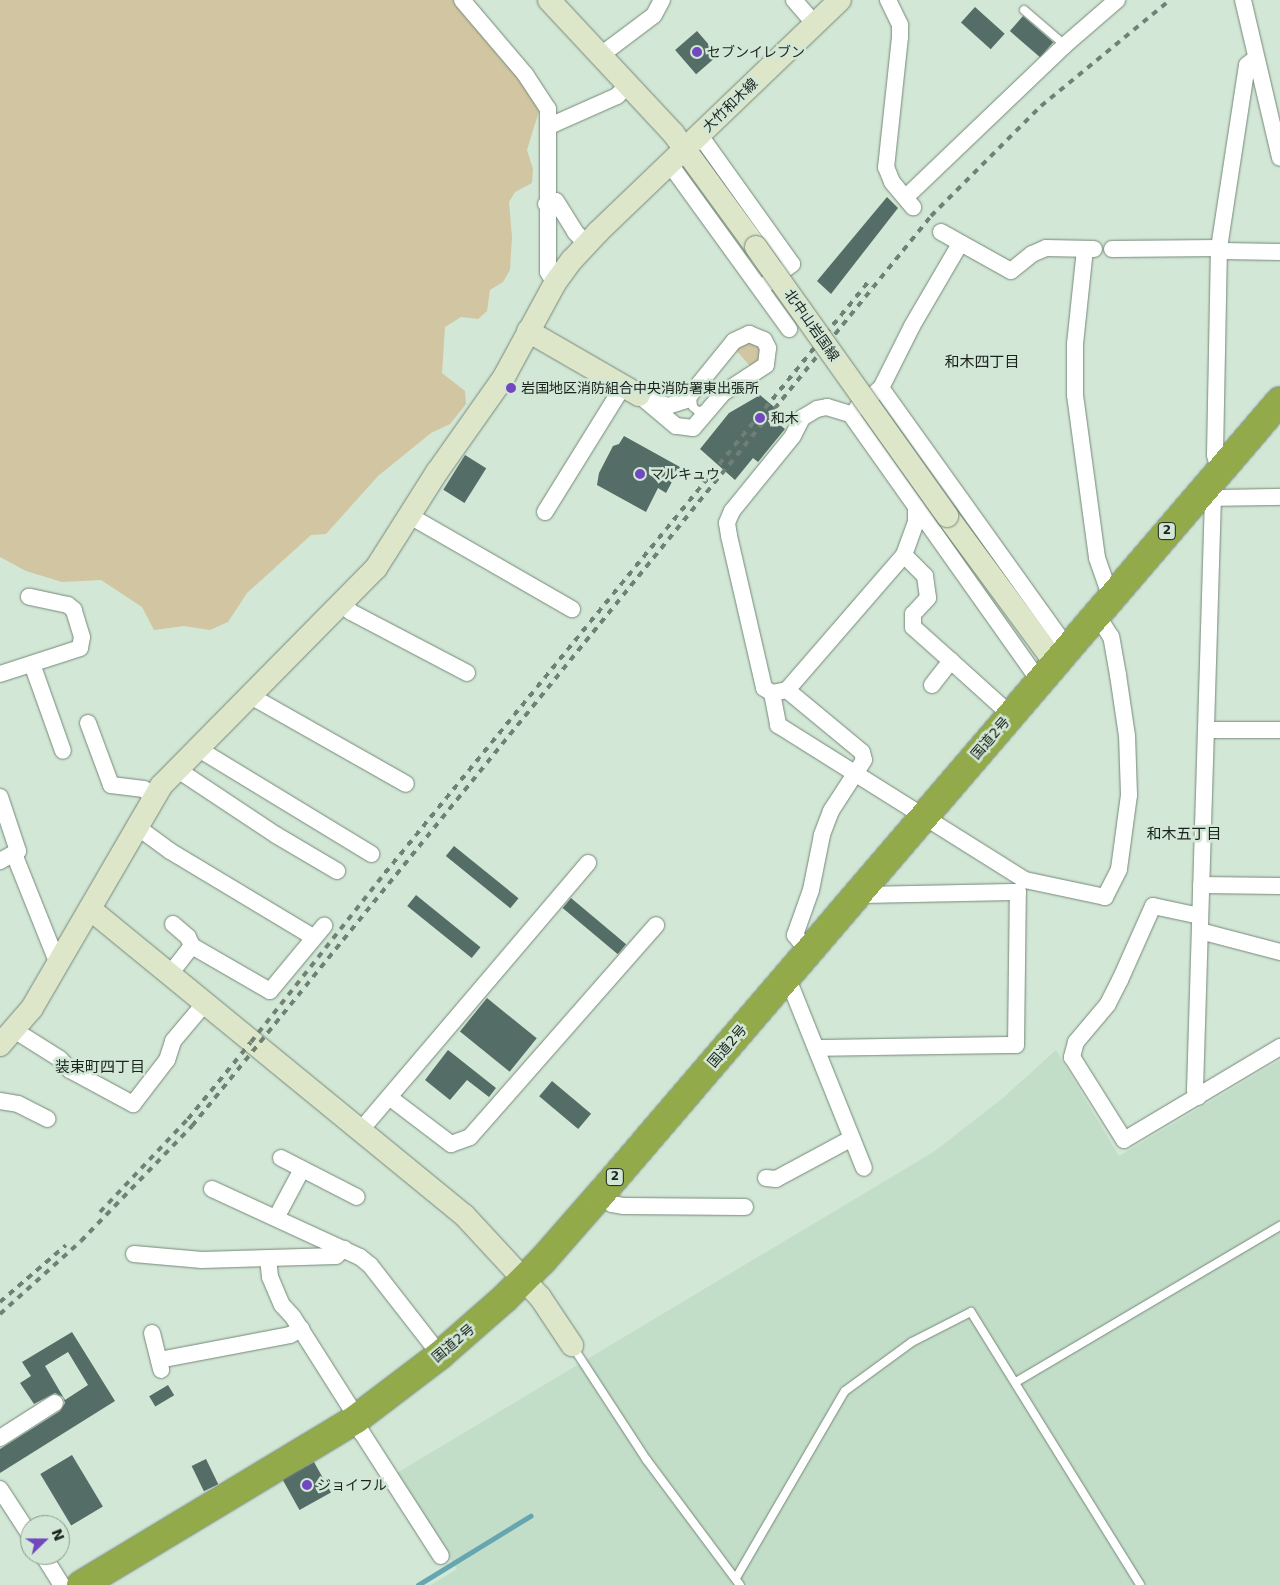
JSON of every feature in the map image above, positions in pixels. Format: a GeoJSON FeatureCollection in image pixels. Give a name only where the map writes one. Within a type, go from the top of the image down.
{"type":"FeatureCollection","features":[{"type":"Feature","properties":{"kind":"highway","name":"国道2号"},"geometry":{"type":"LineString","coordinates":[[81,1585],[356,1419],[440,1355],[524,1279],[600,1195],[809,953],[922,817],[1104,606],[1212,485],[1280,401]]}},
{"type":"Feature","properties":{"kind":"street"},"geometry":{"type":"LineString","coordinates":[[462,0],[544,100],[549,122],[546,140],[548,272],[555,283]]}},
{"type":"Feature","properties":{"kind":"street","name":"北中山岩国線"},"geometry":{"type":"LineString","coordinates":[[549,0],[628,85],[692,141],[756,247],[1055,665]]}},
{"type":"Feature","properties":{"kind":"street"},"geometry":{"type":"LineString","coordinates":[[601,55],[654,15],[662,0]]}},
{"type":"Feature","properties":{"kind":"street"},"geometry":{"type":"LineString","coordinates":[[794,0],[815,24]]}},
{"type":"Feature","properties":{"kind":"street","name":"大竹和木線"},"geometry":{"type":"LineString","coordinates":[[7,1038],[32,1008],[153,797],[175,768],[343,604],[376,568],[504,377],[555,283],[587,244],[840,0]]}},
{"type":"Feature","properties":{"kind":"street"},"geometry":{"type":"LineString","coordinates":[[888,0],[900,25],[900,37],[886,167],[892,182],[910,202],[1065,45],[1117,0]]}},
{"type":"Feature","properties":{"kind":"street"},"geometry":{"type":"LineString","coordinates":[[1249,2],[1256,58],[1280,158]]}},
{"type":"Feature","properties":{"kind":"street"},"geometry":{"type":"LineString","coordinates":[[1198,1097],[1195,1090],[1212,485],[1215,455],[1218,248],[1247,65],[1256,58]]}},
{"type":"Feature","properties":{"kind":"street"},"geometry":{"type":"LineString","coordinates":[[549,122],[554,124],[617,96],[628,85]]}},
{"type":"Feature","properties":{"kind":"street"},"geometry":{"type":"LineString","coordinates":[[692,141],[792,264],[760,289]]}},
{"type":"Feature","properties":{"kind":"street"},"geometry":{"type":"LineString","coordinates":[[669,163],[789,329]]}},
{"type":"Feature","properties":{"kind":"street"},"geometry":{"type":"LineString","coordinates":[[546,204],[556,201],[575,232],[587,244]]}},
{"type":"Feature","properties":{"kind":"street"},"geometry":{"type":"LineString","coordinates":[[941,232],[1011,271],[1032,254],[1046,248],[1218,248],[1223,251],[1280,252]]}},
{"type":"Feature","properties":{"kind":"street"},"geometry":{"type":"LineString","coordinates":[[850,414],[881,388],[912,326],[960,244]]}},
{"type":"Feature","properties":{"kind":"street"},"geometry":{"type":"LineString","coordinates":[[916,507],[916,522],[904,554],[779,692],[778,725],[1025,880],[1106,897],[1110,892],[1119,869],[1129,795],[1126,736],[1111,637],[1104,606],[1076,395],[1075,336],[1097,249]]}},
{"type":"Feature","properties":{"kind":"street"},"geometry":{"type":"LineString","coordinates":[[528,331],[631,390],[668,406],[678,404],[693,393],[740,336],[749,334],[764,340],[768,348],[766,365],[726,391],[699,422],[684,429],[657,412],[631,390]]}},
{"type":"Feature","properties":{"kind":"street"},"geometry":{"type":"LineString","coordinates":[[881,388],[941,471],[1055,665]]}},
{"type":"Feature","properties":{"kind":"street"},"geometry":{"type":"LineString","coordinates":[[545,512],[631,390]]}},
{"type":"Feature","properties":{"kind":"street"},"geometry":{"type":"LineString","coordinates":[[809,953],[795,935],[811,890],[822,835],[831,811],[864,760],[862,752],[779,692],[764,688],[727,523],[732,511],[793,436],[802,418],[827,407],[850,414],[916,507],[1055,665]]}},
{"type":"Feature","properties":{"kind":"street"},"geometry":{"type":"LineString","coordinates":[[1212,485],[1280,497]]}},
{"type":"Feature","properties":{"kind":"street"},"geometry":{"type":"LineString","coordinates":[[410,516],[572,609]]}},
{"type":"Feature","properties":{"kind":"street"},"geometry":{"type":"LineString","coordinates":[[904,554],[925,576],[928,598],[914,614],[912,627],[1011,715]]}},
{"type":"Feature","properties":{"kind":"street"},"geometry":{"type":"LineString","coordinates":[[0,674],[77,650],[82,637],[74,610],[68,605],[29,597]]}},
{"type":"Feature","properties":{"kind":"street"},"geometry":{"type":"LineString","coordinates":[[343,604],[351,612],[467,673]]}},
{"type":"Feature","properties":{"kind":"street"},"geometry":{"type":"LineString","coordinates":[[932,685],[951,661]]}},
{"type":"Feature","properties":{"kind":"street"},"geometry":{"type":"LineString","coordinates":[[32,664],[63,751]]}},
{"type":"Feature","properties":{"kind":"street"},"geometry":{"type":"LineString","coordinates":[[251,692],[256,700],[406,784]]}},
{"type":"Feature","properties":{"kind":"street"},"geometry":{"type":"LineString","coordinates":[[88,723],[111,785],[144,789],[153,797]]}},
{"type":"Feature","properties":{"kind":"street"},"geometry":{"type":"LineString","coordinates":[[1206,730],[1280,730]]}},
{"type":"Feature","properties":{"kind":"street"},"geometry":{"type":"LineString","coordinates":[[196,748],[371,854]]}},
{"type":"Feature","properties":{"kind":"street"},"geometry":{"type":"LineString","coordinates":[[175,768],[337,871]]}},
{"type":"Feature","properties":{"kind":"street"},"geometry":{"type":"LineString","coordinates":[[0,797],[18,851],[7,857],[58,964]]}},
{"type":"Feature","properties":{"kind":"street"},"geometry":{"type":"LineString","coordinates":[[136,826],[170,852],[318,932],[270,991],[192,946],[188,937],[173,924]]}},
{"type":"Feature","properties":{"kind":"street"},"geometry":{"type":"LineString","coordinates":[[360,1131],[588,864]]}},
{"type":"Feature","properties":{"kind":"street"},"geometry":{"type":"LineString","coordinates":[[1201,885],[1280,886]]}},
{"type":"Feature","properties":{"kind":"street"},"geometry":{"type":"LineString","coordinates":[[816,1048],[1016,1045],[1018,892],[858,894]]}},
{"type":"Feature","properties":{"kind":"street"},"geometry":{"type":"LineString","coordinates":[[1280,952],[1153,906],[1108,1004],[1076,1042],[1072,1057],[1124,1140],[1280,1046]]}},
{"type":"Feature","properties":{"kind":"street"},"geometry":{"type":"LineString","coordinates":[[90,909],[464,1215],[524,1279],[572,1345]]}},
{"type":"Feature","properties":{"kind":"street"},"geometry":{"type":"LineString","coordinates":[[389,1097],[451,1144],[470,1137],[656,925]]}},
{"type":"Feature","properties":{"kind":"street"},"geometry":{"type":"LineString","coordinates":[[170,974],[192,946]]}},
{"type":"Feature","properties":{"kind":"street"},"geometry":{"type":"LineString","coordinates":[[785,979],[816,1048],[864,1168]]}},
{"type":"Feature","properties":{"kind":"street"},"geometry":{"type":"LineString","coordinates":[[7,1038],[60,1059],[70,1070],[133,1104],[167,1060],[173,1041],[205,1004]]}},
{"type":"Feature","properties":{"kind":"street"},"geometry":{"type":"LineString","coordinates":[[0,1101],[18,1104],[47,1119]]}},
{"type":"Feature","properties":{"kind":"street"},"geometry":{"type":"LineString","coordinates":[[766,1178],[776,1179],[852,1138]]}},
{"type":"Feature","properties":{"kind":"street"},"geometry":{"type":"LineString","coordinates":[[282,1158],[357,1196]]}},
{"type":"Feature","properties":{"kind":"street"},"geometry":{"type":"LineString","coordinates":[[276,1218],[302,1169]]}},
{"type":"Feature","properties":{"kind":"street"},"geometry":{"type":"LineString","coordinates":[[212,1189],[344,1249],[370,1265],[440,1355]]}},
{"type":"Feature","properties":{"kind":"street"},"geometry":{"type":"LineString","coordinates":[[600,1195],[612,1204],[623,1206],[745,1207]]}},
{"type":"Feature","properties":{"kind":"street"},"geometry":{"type":"LineString","coordinates":[[134,1254],[202,1260],[336,1256],[344,1249]]}},
{"type":"Feature","properties":{"kind":"street"},"geometry":{"type":"LineString","coordinates":[[268,1258],[270,1277],[282,1305],[301,1329],[441,1556]]}},
{"type":"Feature","properties":{"kind":"street"},"geometry":{"type":"LineString","coordinates":[[152,1333],[160,1365],[290,1335],[301,1329]]}},
{"type":"Feature","properties":{"kind":"street"},"geometry":{"type":"LineString","coordinates":[[0,1438],[55,1402]]}},
{"type":"Feature","properties":{"kind":"street"},"geometry":{"type":"LineString","coordinates":[[0,1489],[20,1520]]}},
{"type":"Feature","properties":{"kind":"street"},"geometry":{"type":"LineString","coordinates":[[49,1565],[62,1585]]}},
{"type":"Feature","properties":{"kind":"lane"},"geometry":{"type":"LineString","coordinates":[[1024,10],[1065,45]]}},
{"type":"Feature","properties":{"kind":"lane"},"geometry":{"type":"LineString","coordinates":[[693,393],[693,407],[698,411],[711,408]]}},
{"type":"Feature","properties":{"kind":"lane"},"geometry":{"type":"LineString","coordinates":[[1016,1382],[1280,1226]]}},
{"type":"Feature","properties":{"kind":"lane"},"geometry":{"type":"LineString","coordinates":[[572,1345],[646,1459],[738,1582],[831,1410],[862,1377],[912,1342],[971,1312],[1140,1585]]}},
{"type":"Feature","properties":{"kind":"shaded area"},"geometry":{"type":"Polygon","coordinates":[[[0,0],[453,0],[528,87],[539,111],[527,150],[533,169],[532,183],[515,192],[509,202],[512,237],[510,270],[503,282],[490,290],[487,311],[478,319],[461,317],[445,327],[442,373],[465,391],[466,404],[450,424],[431,433],[378,476],[326,534],[311,535],[247,593],[228,622],[210,630],[184,626],[154,630],[142,607],[101,580],[62,582],[26,571],[0,557],[0,0]]]}},
{"type":"Feature","properties":{"kind":"shaded area"},"geometry":{"type":"Polygon","coordinates":[[[747,341],[759,347],[761,359],[751,367],[734,348],[747,341]]]}},
{"type":"Feature","properties":{"kind":"shaded area"},"geometry":{"type":"Polygon","coordinates":[[[1056,1050],[1119,1156],[1280,1060],[1280,1585],[431,1585],[457,1569],[395,1474],[935,1151],[1004,1097],[1056,1050]]]}},
{"type":"Feature","properties":{"kind":"building"},"geometry":{"type":"Polygon","coordinates":[[[975,7],[1005,34],[991,49],[961,23],[975,7]]]}},
{"type":"Feature","properties":{"kind":"building"},"geometry":{"type":"Polygon","coordinates":[[[1023,16],[1053,42],[1040,57],[1010,31],[1023,16]]]}},
{"type":"Feature","properties":{"kind":"building","name":"セブンイレブン"},"geometry":{"type":"Polygon","coordinates":[[[697,31],[718,55],[696,74],[675,50],[697,31]]]}},
{"type":"Feature","properties":{"kind":"building"},"geometry":{"type":"Polygon","coordinates":[[[887,197],[898,208],[831,294],[817,281],[887,197]]]}},
{"type":"Feature","properties":{"kind":"building"},"geometry":{"type":"Polygon","coordinates":[[[760,395],[786,417],[780,425],[785,429],[758,462],[753,458],[735,480],[700,449],[729,413],[760,395]]]}},
{"type":"Feature","properties":{"kind":"building","name":"マルキュウ"},"geometry":{"type":"Polygon","coordinates":[[[624,436],[680,467],[666,493],[658,488],[646,512],[597,485],[599,473],[613,446],[619,444],[624,436]]]}},
{"type":"Feature","properties":{"kind":"building"},"geometry":{"type":"Polygon","coordinates":[[[465,455],[486,468],[464,503],[443,490],[465,455]]]}},
{"type":"Feature","properties":{"kind":"building"},"geometry":{"type":"Polygon","coordinates":[[[454,846],[519,898],[510,908],[446,856],[454,846]]]}},
{"type":"Feature","properties":{"kind":"building"},"geometry":{"type":"Polygon","coordinates":[[[416,895],[481,947],[472,958],[407,906],[416,895]]]}},
{"type":"Feature","properties":{"kind":"building"},"geometry":{"type":"Polygon","coordinates":[[[571,898],[626,944],[618,954],[563,908],[571,898]]]}},
{"type":"Feature","properties":{"kind":"building"},"geometry":{"type":"Polygon","coordinates":[[[487,998],[537,1038],[510,1072],[460,1031],[487,998]]]}},
{"type":"Feature","properties":{"kind":"building"},"geometry":{"type":"Polygon","coordinates":[[[448,1050],[496,1088],[489,1097],[467,1080],[450,1100],[425,1080],[448,1050]]]}},
{"type":"Feature","properties":{"kind":"building"},"geometry":{"type":"Polygon","coordinates":[[[552,1081],[591,1114],[578,1129],[539,1096],[552,1081]]]}},
{"type":"Feature","properties":{"kind":"building"},"geometry":{"type":"Polygon","coordinates":[[[72,1332],[115,1401],[0,1473],[0,1449],[60,1411],[65,1403],[63,1397],[55,1393],[34,1404],[20,1383],[31,1376],[22,1362],[72,1332]],[[68,1352],[45,1366],[65,1400],[88,1385],[68,1352]]]}},
{"type":"Feature","properties":{"kind":"building"},"geometry":{"type":"Polygon","coordinates":[[[168,1385],[174,1395],[155,1407],[149,1396],[168,1385]]]}},
{"type":"Feature","properties":{"kind":"building"},"geometry":{"type":"Polygon","coordinates":[[[72,1455],[103,1506],[71,1525],[70,1515],[65,1515],[40,1474],[72,1455]]]}},
{"type":"Feature","properties":{"kind":"building"},"geometry":{"type":"Polygon","coordinates":[[[206,1459],[218,1484],[204,1491],[192,1466],[206,1459]]]}},
{"type":"Feature","properties":{"kind":"building","name":"ジョイフル"},"geometry":{"type":"Polygon","coordinates":[[[314,1462],[331,1493],[299,1510],[283,1479],[314,1462]]]}},
{"type":"Feature","properties":{"kind":"waterway"},"geometry":{"type":"LineString","coordinates":[[418,1585],[530,1516]]}},
{"type":"Feature","properties":{"kind":"railway"},"geometry":{"type":"LineString","coordinates":[[0,1314],[81,1241],[192,1126],[931,216],[1041,106],[1170,0]]}},
{"type":"Feature","properties":{"kind":"railway"},"geometry":{"type":"LineString","coordinates":[[100,1212],[188,1119],[385,873],[869,281]]}},
{"type":"Feature","properties":{"kind":"railway"},"geometry":{"type":"LineString","coordinates":[[0,1302],[66,1245]]}},
{"type":"Feature","properties":{"kind":"place","name":"セブンイレブン"},"geometry":{"type":"Point","coordinates":[697,52]}},
{"type":"Feature","properties":{"kind":"place","name":"岩国地区消防組合中央消防署東出張所"},"geometry":{"type":"Point","coordinates":[511,388]}},
{"type":"Feature","properties":{"kind":"place","name":"和木"},"geometry":{"type":"Point","coordinates":[760,418]}},
{"type":"Feature","properties":{"kind":"place","name":"マルキュウ"},"geometry":{"type":"Point","coordinates":[640,474]}},
{"type":"Feature","properties":{"kind":"place","name":"ジョイフル"},"geometry":{"type":"Point","coordinates":[307,1485]}},
{"type":"Feature","properties":{"kind":"district","name":"和木四丁目"},"geometry":{"type":"Point","coordinates":[982,363]}},
{"type":"Feature","properties":{"kind":"district","name":"和木五丁目"},"geometry":{"type":"Point","coordinates":[1184,835]}},
{"type":"Feature","properties":{"kind":"district","name":"装束町四丁目"},"geometry":{"type":"Point","coordinates":[100,1068]}}]}
